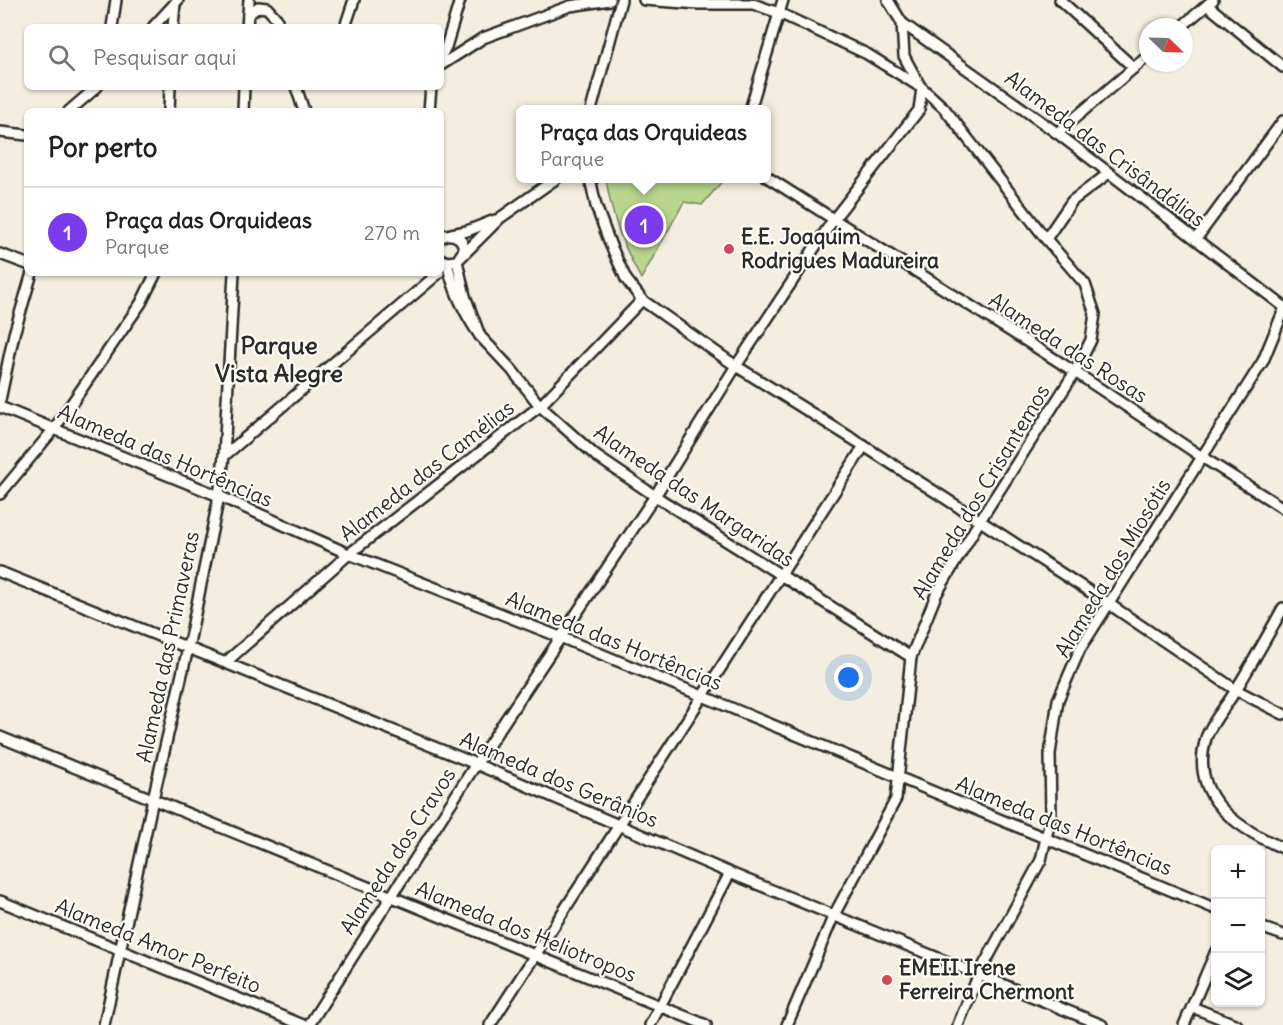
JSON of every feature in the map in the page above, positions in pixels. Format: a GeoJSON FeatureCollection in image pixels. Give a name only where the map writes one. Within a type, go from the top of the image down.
{"type":"FeatureCollection","features":[{"type":"Feature","properties":{"kind":"street"},"geometry":{"type":"LineString","coordinates":[[112,24],[115,0]]}},
{"type":"Feature","properties":{"kind":"street"},"geometry":{"type":"LineString","coordinates":[[247,24],[249,0]]}},
{"type":"Feature","properties":{"kind":"street"},"geometry":{"type":"LineString","coordinates":[[269,0],[278,23]]}},
{"type":"Feature","properties":{"kind":"street"},"geometry":{"type":"LineString","coordinates":[[346,24],[354,0]]}},
{"type":"Feature","properties":{"kind":"street"},"geometry":{"type":"LineString","coordinates":[[444,51],[460,0]]}},
{"type":"Feature","properties":{"kind":"street"},"geometry":{"type":"LineString","coordinates":[[444,63],[483,38],[570,6],[610,0]]}},
{"type":"Feature","properties":{"kind":"street"},"geometry":{"type":"LineString","coordinates":[[592,105],[621,0]]}},
{"type":"Feature","properties":{"kind":"street"},"geometry":{"type":"LineString","coordinates":[[644,0],[699,4],[753,4],[779,13],[867,54],[922,88]]}},
{"type":"Feature","properties":{"kind":"street"},"geometry":{"type":"LineString","coordinates":[[751,105],[783,0]]}},
{"type":"Feature","properties":{"kind":"street"},"geometry":{"type":"LineString","coordinates":[[832,220],[919,110],[922,88],[904,57],[902,23],[888,0]]}},
{"type":"Feature","properties":{"kind":"street"},"geometry":{"type":"LineString","coordinates":[[1060,0],[1134,68]]}},
{"type":"Feature","properties":{"kind":"street"},"geometry":{"type":"LineString","coordinates":[[156,24],[176,2]]}},
{"type":"Feature","properties":{"kind":"street"},"geometry":{"type":"LineString","coordinates":[[173,24],[176,2]]}},
{"type":"Feature","properties":{"kind":"street"},"geometry":{"type":"LineString","coordinates":[[1191,18],[1210,2],[1283,67]]}},
{"type":"Feature","properties":{"kind":"street"},"geometry":{"type":"LineString","coordinates":[[248,15],[258,7],[267,8],[278,23]]}},
{"type":"Feature","properties":{"kind":"street","name":"Alameda das Crisândálias"},"geometry":{"type":"LineString","coordinates":[[902,23],[1057,133],[1283,306]]}},
{"type":"Feature","properties":{"kind":"street"},"geometry":{"type":"LineString","coordinates":[[1057,133],[1139,64]]}},
{"type":"Feature","properties":{"kind":"street","name":"Alameda dos Crisantemos"},"geometry":{"type":"LineString","coordinates":[[787,1025],[834,915],[896,799],[911,657],[936,595],[979,522],[1075,372],[1091,340],[1095,314],[1085,284],[1046,239],[944,108],[922,88]]}},
{"type":"Feature","properties":{"kind":"street"},"geometry":{"type":"LineString","coordinates":[[72,108],[94,90]]}},
{"type":"Feature","properties":{"kind":"street"},"geometry":{"type":"LineString","coordinates":[[169,108],[170,90]]}},
{"type":"Feature","properties":{"kind":"street"},"geometry":{"type":"LineString","coordinates":[[243,108],[244,90]]}},
{"type":"Feature","properties":{"kind":"street"},"geometry":{"type":"LineString","coordinates":[[298,90],[303,108]]}},
{"type":"Feature","properties":{"kind":"street"},"geometry":{"type":"LineString","coordinates":[[429,108],[431,90]]}},
{"type":"Feature","properties":{"kind":"street"},"geometry":{"type":"LineString","coordinates":[[1196,239],[1283,121]]}},
{"type":"Feature","properties":{"kind":"street"},"geometry":{"type":"LineString","coordinates":[[0,132],[24,135]]}},
{"type":"Feature","properties":{"kind":"street"},"geometry":{"type":"LineString","coordinates":[[1046,239],[1072,201],[1109,173]]}},
{"type":"Feature","properties":{"kind":"street","name":"Alameda das Rosas"},"geometry":{"type":"LineString","coordinates":[[771,180],[1075,372],[1283,508]]}},
{"type":"Feature","properties":{"kind":"street"},"geometry":{"type":"LineString","coordinates":[[450,260],[500,218],[550,183]]}},
{"type":"Feature","properties":{"kind":"street"},"geometry":{"type":"LineString","coordinates":[[591,183],[596,206],[610,246],[626,279],[642,300],[736,366],[1108,604],[1236,690],[1283,714]]}},
{"type":"Feature","properties":{"kind":"street"},"geometry":{"type":"LineString","coordinates":[[446,236],[467,231],[500,218]]}},
{"type":"Feature","properties":{"kind":"street","name":"Alameda dos Cravos"},"geometry":{"type":"LineString","coordinates":[[309,1025],[476,764],[655,496],[736,366],[832,220]]}},
{"type":"Feature","properties":{"kind":"street","name":"Alameda das Margaridas"},"geometry":{"type":"LineString","coordinates":[[446,236],[462,241],[464,250],[450,260],[453,286],[468,319],[540,406],[596,456],[655,496],[911,657]]}},
{"type":"Feature","properties":{"kind":"street"},"geometry":{"type":"LineString","coordinates":[[0,254],[24,263]]}},
{"type":"Feature","properties":{"kind":"street"},"geometry":{"type":"LineString","coordinates":[[0,400],[14,334],[31,276]]}},
{"type":"Feature","properties":{"kind":"street"},"geometry":{"type":"LineString","coordinates":[[0,494],[54,429],[141,303],[154,276]]}},
{"type":"Feature","properties":{"kind":"street","name":"Alameda das Primaveras"},"geometry":{"type":"LineString","coordinates":[[104,1025],[188,648],[219,496],[224,456],[234,276]]}},
{"type":"Feature","properties":{"kind":"street"},"geometry":{"type":"LineString","coordinates":[[224,456],[435,276]]}},
{"type":"Feature","properties":{"kind":"street","name":"Alameda das Camélias"},"geometry":{"type":"LineString","coordinates":[[226,662],[349,554],[540,406],[642,300]]}},
{"type":"Feature","properties":{"kind":"street","name":"Alameda dos Miosótis"},"geometry":{"type":"LineString","coordinates":[[958,1025],[979,974],[1041,860],[1051,816],[1050,754],[1058,700],[1080,649],[1263,361],[1283,312]]}},
{"type":"Feature","properties":{"kind":"street","name":"Alameda das Hortências"},"geometry":{"type":"LineString","coordinates":[[0,406],[219,496],[349,554],[560,637],[1211,907]]}},
{"type":"Feature","properties":{"kind":"street"},"geometry":{"type":"LineString","coordinates":[[490,1025],[864,446]]}},
{"type":"Feature","properties":{"kind":"street","name":"Alameda dos Gerânios"},"geometry":{"type":"LineString","coordinates":[[0,572],[476,764],[730,873],[1102,1025]]}},
{"type":"Feature","properties":{"kind":"street"},"geometry":{"type":"LineString","coordinates":[[1283,608],[1236,690],[1206,736],[1201,762],[1206,790],[1223,812],[1261,839],[1283,849]]}},
{"type":"Feature","properties":{"kind":"street","name":"Alameda dos Heliotropos"},"geometry":{"type":"LineString","coordinates":[[0,737],[706,1025]]}},
{"type":"Feature","properties":{"kind":"street"},"geometry":{"type":"LineString","coordinates":[[1259,845],[1261,839]]}},
{"type":"Feature","properties":{"kind":"street"},"geometry":{"type":"LineString","coordinates":[[650,1025],[730,873]]}},
{"type":"Feature","properties":{"kind":"street","name":"Alameda Amor Perfeito"},"geometry":{"type":"LineString","coordinates":[[0,901],[303,1025]]}},
{"type":"Feature","properties":{"kind":"street"},"geometry":{"type":"LineString","coordinates":[[1265,929],[1283,935]]}},
{"type":"Feature","properties":{"kind":"street"},"geometry":{"type":"LineString","coordinates":[[1184,1025],[1214,953]]}},
{"type":"Feature","properties":{"kind":"street"},"geometry":{"type":"LineString","coordinates":[[1192,1006],[1237,1025]]}},
{"type":"Feature","properties":{"kind":"green space"},"geometry":{"type":"Polygon","coordinates":[[[607,183],[721,183],[702,205],[684,202],[641,279],[628,254],[611,206],[607,183]]]}},
{"type":"Feature","properties":{"kind":"place","name":"Praça das Orquideas"},"geometry":{"type":"Point","coordinates":[644,225]}},
{"type":"Feature","properties":{"kind":"place","name":"E.E. Joaquim Rodrigues Madureira"},"geometry":{"type":"Point","coordinates":[729,249]}},
{"type":"Feature","properties":{"kind":"place","name":"EMEII Irene Ferreira Chermont"},"geometry":{"type":"Point","coordinates":[887,980]}},
{"type":"Feature","properties":{"kind":"district","name":"Parque Vista Alegre"},"geometry":{"type":"Point","coordinates":[279,360]}}]}
